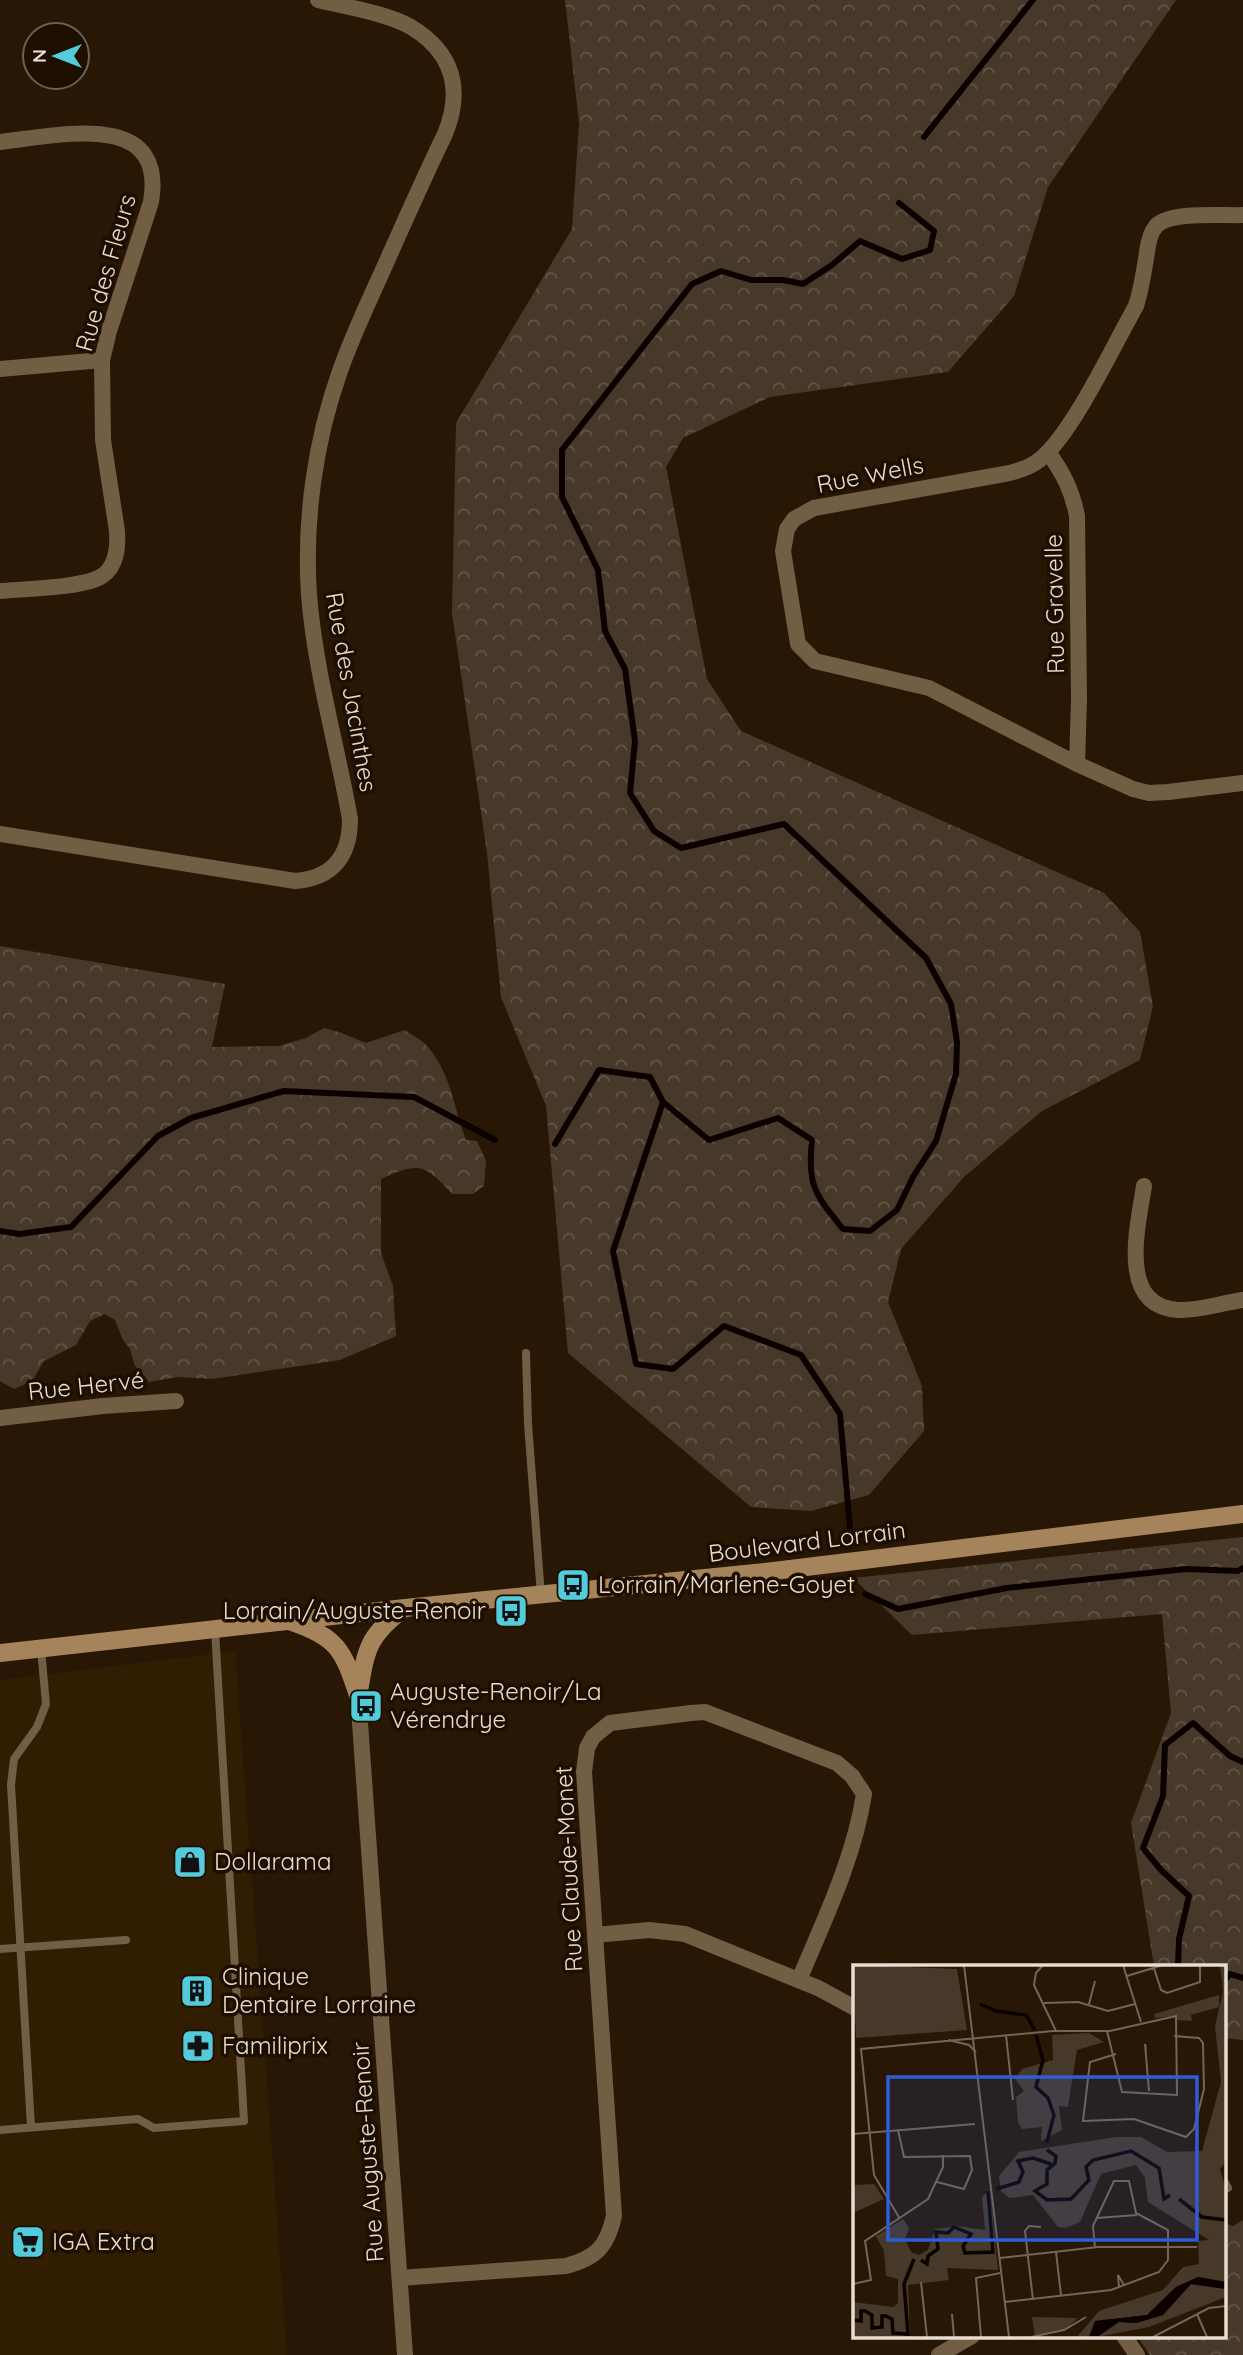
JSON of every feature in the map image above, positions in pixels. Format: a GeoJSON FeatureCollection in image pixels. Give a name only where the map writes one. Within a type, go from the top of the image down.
{"type":"FeatureCollection","features":[{"type":"Feature","properties":{"kind":"main road","name":"Boulevard Lorrain"},"geometry":{"type":"LineString","coordinates":[[0,1653],[405,1608],[765,1572],[1243,1514]]}},
{"type":"Feature","properties":{"kind":"main road"},"geometry":{"type":"LineString","coordinates":[[358,1695],[366,1654],[374,1635],[405,1608]]}},
{"type":"Feature","properties":{"kind":"main road"},"geometry":{"type":"LineString","coordinates":[[289,1621],[310,1628],[338,1646],[347,1660],[358,1695]]}},
{"type":"Feature","properties":{"kind":"street","name":"Rue des Jacinthes"},"geometry":{"type":"LineString","coordinates":[[0,834],[282,881],[321,876],[340,860],[350,838],[350,819],[320,674],[309,596],[308,555],[314,481],[328,411],[340,372],[358,324],[453,114],[454,84],[448,64],[411,27],[318,0]]}},
{"type":"Feature","properties":{"kind":"street","name":"Rue des Fleurs"},"geometry":{"type":"LineString","coordinates":[[0,142],[81,134],[111,135],[138,146],[147,155],[153,170],[154,185],[102,360],[101,412],[117,531],[118,546],[115,558],[102,576],[88,582],[0,591]]}},
{"type":"Feature","properties":{"kind":"street","name":"Rue Wells"},"geometry":{"type":"LineString","coordinates":[[1243,215],[1181,217],[1167,219],[1157,226],[1149,243],[1142,289],[1136,306],[1067,428],[1048,452],[1035,463],[1019,471],[814,508],[794,519],[787,529],[783,551],[798,644],[815,661],[929,688],[1077,764],[1118,783],[1149,793],[1243,783]]}},
{"type":"Feature","properties":{"kind":"street"},"geometry":{"type":"LineString","coordinates":[[0,369],[102,360]]}},
{"type":"Feature","properties":{"kind":"street","name":"Rue Gravelle"},"geometry":{"type":"LineString","coordinates":[[1048,452],[1068,483],[1077,516],[1077,764]]}},
{"type":"Feature","properties":{"kind":"street"},"geometry":{"type":"LineString","coordinates":[[1144,1186],[1135,1252],[1138,1282],[1153,1303],[1175,1310],[1196,1310],[1243,1300]]}},
{"type":"Feature","properties":{"kind":"street","name":"Rue Hervé"},"geometry":{"type":"LineString","coordinates":[[0,1418],[176,1401]]}},
{"type":"Feature","properties":{"kind":"street","name":"Rue Auguste-Renoir"},"geometry":{"type":"LineString","coordinates":[[358,1695],[405,2355]]}},
{"type":"Feature","properties":{"kind":"street","name":"Rue Claude-Monet"},"geometry":{"type":"LineString","coordinates":[[400,2278],[566,2266],[595,2255],[610,2231],[614,2216],[584,1772],[587,1748],[593,1737],[610,1723],[624,1719],[705,1712],[837,1763],[852,1776],[864,1794],[859,1828],[799,1980]]}},
{"type":"Feature","properties":{"kind":"street"},"geometry":{"type":"LineString","coordinates":[[595,1935],[649,1930],[685,1934],[799,1980],[853,2007]]}},
{"type":"Feature","properties":{"kind":"street"},"geometry":{"type":"LineString","coordinates":[[939,2355],[969,2338]]}},
{"type":"Feature","properties":{"kind":"street"},"geometry":{"type":"LineString","coordinates":[[1125,2338],[1137,2355]]}},
{"type":"Feature","properties":{"kind":"lane"},"geometry":{"type":"LineString","coordinates":[[526,1353],[528,1424],[541,1595]]}},
{"type":"Feature","properties":{"kind":"lane"},"geometry":{"type":"LineString","coordinates":[[0,2130],[138,2119],[154,2128],[244,2121],[215,1629]]}},
{"type":"Feature","properties":{"kind":"lane"},"geometry":{"type":"LineString","coordinates":[[32,2127],[11,1785],[14,1759],[37,1727],[46,1704],[41,1649]]}},
{"type":"Feature","properties":{"kind":"lane"},"geometry":{"type":"LineString","coordinates":[[0,1949],[126,1940]]}},
{"type":"Feature","properties":{"kind":"shaded area"},"geometry":{"type":"Polygon","coordinates":[[[235,1651],[287,2355],[0,2355],[0,1680],[235,1651]]]}},
{"type":"Feature","properties":{"kind":"green space"},"geometry":{"type":"Polygon","coordinates":[[[565,0],[1176,0],[1048,187],[1014,296],[948,372],[770,397],[683,438],[666,467],[707,679],[741,731],[1104,893],[1140,932],[1153,1006],[1140,1060],[1042,1111],[964,1177],[901,1249],[888,1302],[922,1386],[924,1431],[869,1495],[811,1511],[751,1507],[568,1353],[546,1106],[501,997],[487,853],[452,613],[456,423],[572,229],[579,123],[565,0]]]}},
{"type":"Feature","properties":{"kind":"green space"},"geometry":{"type":"Polygon","coordinates":[[[0,946],[225,984],[212,1047],[279,1046],[306,1038],[324,1028],[366,1043],[405,1030],[426,1044],[447,1080],[466,1140],[477,1141],[486,1161],[484,1186],[473,1194],[452,1194],[434,1176],[420,1168],[404,1170],[381,1179],[381,1253],[393,1286],[396,1336],[340,1360],[212,1379],[178,1377],[149,1382],[135,1366],[130,1349],[115,1320],[105,1314],[90,1321],[76,1345],[44,1361],[32,1381],[14,1389],[0,1381],[0,946]]]}},
{"type":"Feature","properties":{"kind":"green space"},"geometry":{"type":"Polygon","coordinates":[[[1243,1537],[1243,2040],[1226,2038],[1226,1965],[1154,1965],[1131,1823],[1171,1713],[1162,1614],[912,1635],[853,1578],[1243,1537]]]}},
{"type":"Feature","properties":{"kind":"green space"},"geometry":{"type":"Polygon","coordinates":[[[1243,2220],[1243,2355],[1150,2355],[1138,2338],[1226,2338],[1226,2224],[1233,2226],[1243,2220]]]}},
{"type":"Feature","properties":{"kind":"waterway"},"geometry":{"type":"LineString","coordinates":[[924,137],[1033,0]]}},
{"type":"Feature","properties":{"kind":"waterway"},"geometry":{"type":"LineString","coordinates":[[555,1144],[599,1070],[650,1077],[663,1102],[709,1140],[778,1118],[812,1140],[812,1179],[820,1198],[843,1229],[870,1231],[897,1210],[913,1177],[936,1141],[956,1074],[957,1042],[951,1004],[926,958],[784,824],[681,848],[654,831],[630,793],[635,741],[625,669],[605,631],[598,570],[562,497],[562,450],[692,284],[721,271],[751,280],[783,280],[803,284],[832,265],[860,241],[902,259],[930,250],[934,231],[899,203]]}},
{"type":"Feature","properties":{"kind":"waterway"},"geometry":{"type":"LineString","coordinates":[[0,1231],[19,1234],[71,1227],[158,1136],[191,1118],[284,1091],[414,1097],[495,1140]]}},
{"type":"Feature","properties":{"kind":"waterway"},"geometry":{"type":"LineString","coordinates":[[663,1102],[613,1251],[636,1364],[673,1369],[724,1326],[801,1355],[840,1414],[850,1528]]}},
{"type":"Feature","properties":{"kind":"waterway"},"geometry":{"type":"LineString","coordinates":[[865,1594],[898,1609],[1007,1588],[1186,1569],[1238,1571],[1243,1568]]}},
{"type":"Feature","properties":{"kind":"waterway"},"geometry":{"type":"LineString","coordinates":[[1178,1965],[1179,1939],[1189,1896],[1161,1870],[1143,1848],[1163,1796],[1165,1745],[1193,1723],[1230,1756],[1243,1762]]}},
{"type":"Feature","properties":{"kind":"waterway"},"geometry":{"type":"LineString","coordinates":[[1226,1979],[1230,1974],[1243,1978]]}},
{"type":"Feature","properties":{"kind":"place","name":"Lorrain/Marlene-Goyet"},"geometry":{"type":"Point","coordinates":[573,1585]}},
{"type":"Feature","properties":{"kind":"place","name":"Lorrain/Auguste-Renoir"},"geometry":{"type":"Point","coordinates":[511,1611]}},
{"type":"Feature","properties":{"kind":"place","name":"Auguste-Renoir/La Vérendrye"},"geometry":{"type":"Point","coordinates":[366,1706]}},
{"type":"Feature","properties":{"kind":"place","name":"Dollarama"},"geometry":{"type":"Point","coordinates":[190,1862]}},
{"type":"Feature","properties":{"kind":"place","name":"Clinique Dentaire Lorraine"},"geometry":{"type":"Point","coordinates":[197,1991]}},
{"type":"Feature","properties":{"kind":"place","name":"Familiprix"},"geometry":{"type":"Point","coordinates":[198,2046]}},
{"type":"Feature","properties":{"kind":"place","name":"IGA Extra"},"geometry":{"type":"Point","coordinates":[28,2242]}}]}
